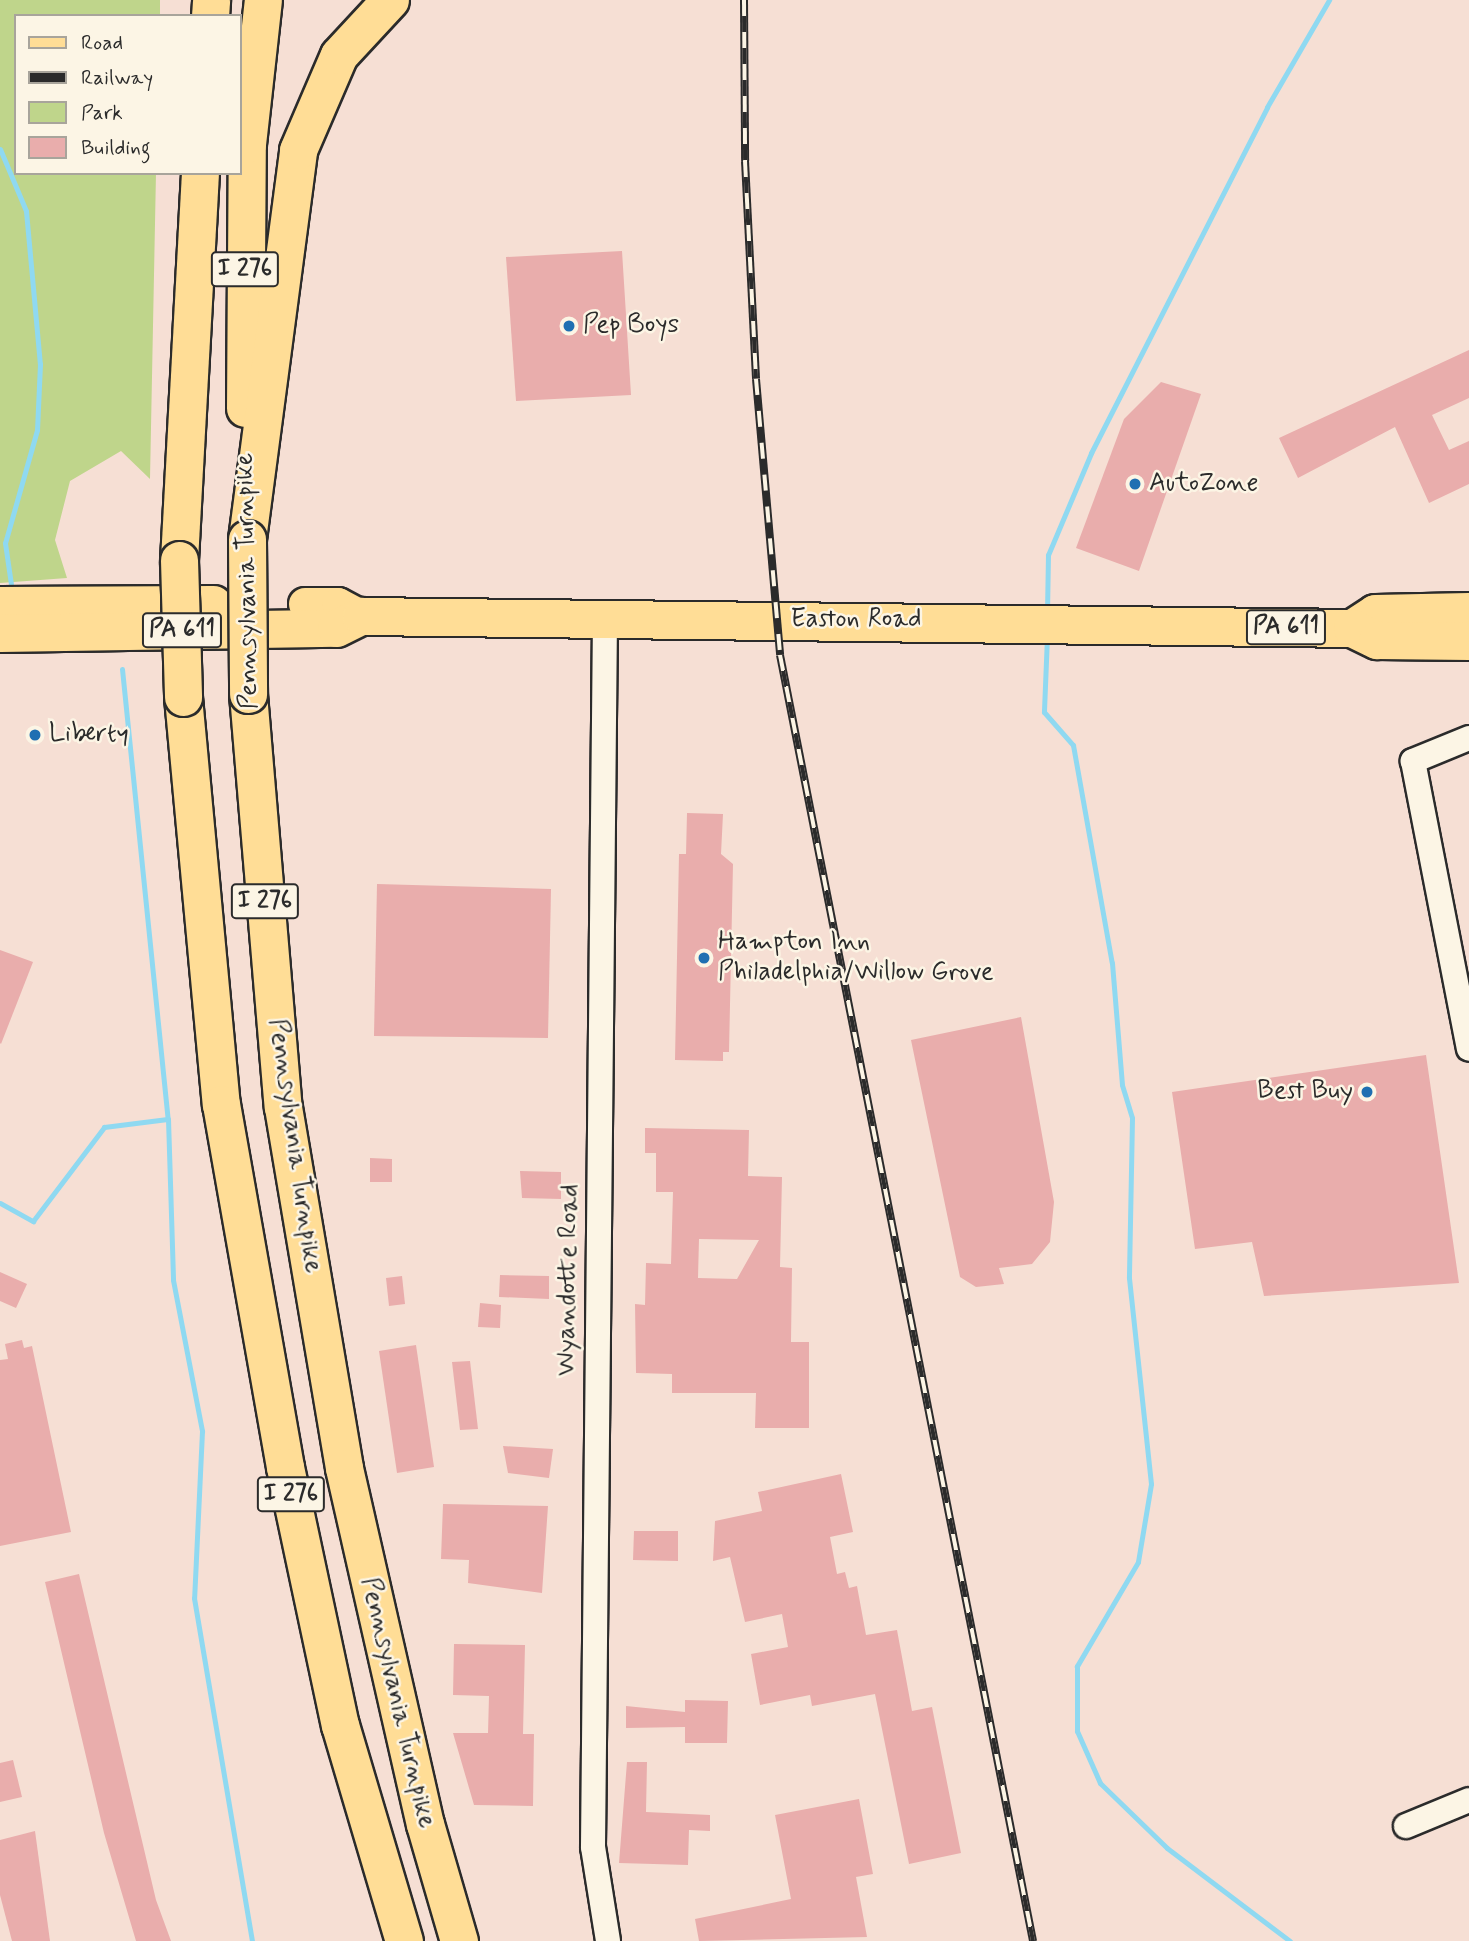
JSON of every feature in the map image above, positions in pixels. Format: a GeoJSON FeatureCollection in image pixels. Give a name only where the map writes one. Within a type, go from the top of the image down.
{"type":"FeatureCollection","features":[{"type":"Feature","properties":{"kind":"highway","name":"Pennsylvania Turnpike"},"geometry":{"type":"LineString","coordinates":[[262,0],[247,144],[248,694],[283,1107],[344,1468],[425,1824],[459,1941]]}},
{"type":"Feature","properties":{"kind":"highway"},"geometry":{"type":"LineString","coordinates":[[247,539],[298,150],[339,55],[390,0]]}},
{"type":"Feature","properties":{"kind":"highway","name":"Pennsylvania Turnpike"},"geometry":{"type":"LineString","coordinates":[[197,175],[197,221],[179,560],[183,697],[219,1091],[280,1440],[340,1725],[404,1941]]}},
{"type":"Feature","properties":{"kind":"highway","name":"Easton Road"},"geometry":{"type":"LineString","coordinates":[[0,605],[305,604]]}},
{"type":"Feature","properties":{"kind":"highway","name":"Easton Road"},"geometry":{"type":"LineString","coordinates":[[1352,628],[1375,613],[1469,611]]}},
{"type":"Feature","properties":{"kind":"highway","name":"Easton Road"},"geometry":{"type":"LineString","coordinates":[[0,633],[336,628],[361,616],[1048,622],[1352,628],[1377,640],[1469,641]]}},
{"type":"Feature","properties":{"kind":"main road","name":"Easton Road"},"geometry":{"type":"LineString","coordinates":[[305,604],[338,604],[361,616]]}},
{"type":"Feature","properties":{"kind":"street","name":"Wyandotte Road"},"geometry":{"type":"LineString","coordinates":[[605,618],[593,1847],[608,1941]]}},
{"type":"Feature","properties":{"kind":"street"},"geometry":{"type":"LineString","coordinates":[[1469,738],[1413,761],[1469,1049]]}},
{"type":"Feature","properties":{"kind":"street"},"geometry":{"type":"LineString","coordinates":[[1406,1826],[1469,1800]]}},
{"type":"Feature","properties":{"kind":"green space"},"geometry":{"type":"Polygon","coordinates":[[[0,0],[160,0],[160,14],[14,14],[14,175],[156,175],[150,479],[121,451],[70,481],[55,540],[67,578],[0,583],[0,0]]]}},
{"type":"Feature","properties":{"kind":"building","name":"Pep Boys"},"geometry":{"type":"Polygon","coordinates":[[[622,251],[631,395],[516,401],[506,257],[622,251]]]}},
{"type":"Feature","properties":{"kind":"building"},"geometry":{"type":"Polygon","coordinates":[[[1469,350],[1469,398],[1432,415],[1449,450],[1469,441],[1469,484],[1429,503],[1395,427],[1298,478],[1279,438],[1469,350]]]}},
{"type":"Feature","properties":{"kind":"building","name":"AutoZone"},"geometry":{"type":"Polygon","coordinates":[[[1161,382],[1201,394],[1139,571],[1076,548],[1124,419],[1161,382]]]}},
{"type":"Feature","properties":{"kind":"building","name":"Hampton Inn Philadelphia/Willow Grove"},"geometry":{"type":"Polygon","coordinates":[[[687,813],[723,814],[721,854],[733,864],[729,1052],[723,1052],[723,1061],[675,1060],[679,854],[686,854],[687,813]]]}},
{"type":"Feature","properties":{"kind":"building"},"geometry":{"type":"Polygon","coordinates":[[[377,884],[551,889],[548,1038],[374,1036],[377,884]]]}},
{"type":"Feature","properties":{"kind":"building"},"geometry":{"type":"Polygon","coordinates":[[[0,950],[33,962],[1,1044],[0,1043],[0,950]]]}},
{"type":"Feature","properties":{"kind":"building"},"geometry":{"type":"Polygon","coordinates":[[[1021,1017],[1054,1202],[1050,1242],[1032,1264],[999,1268],[1004,1284],[976,1287],[960,1277],[911,1040],[1021,1017]]]}},
{"type":"Feature","properties":{"kind":"building"},"geometry":{"type":"Polygon","coordinates":[[[1426,1055],[1459,1283],[1264,1296],[1252,1242],[1195,1249],[1172,1092],[1426,1055]]]}},
{"type":"Feature","properties":{"kind":"building"},"geometry":{"type":"Polygon","coordinates":[[[645,1128],[749,1130],[748,1176],[782,1177],[780,1267],[792,1268],[791,1342],[809,1342],[809,1428],[755,1428],[756,1393],[672,1393],[672,1374],[636,1373],[635,1304],[645,1305],[646,1263],[671,1264],[673,1192],[656,1192],[656,1153],[645,1153],[645,1128]],[[699,1239],[698,1278],[737,1279],[759,1240],[699,1239]]]}},
{"type":"Feature","properties":{"kind":"building"},"geometry":{"type":"Polygon","coordinates":[[[370,1158],[392,1159],[392,1182],[370,1182],[370,1158]]]}},
{"type":"Feature","properties":{"kind":"building"},"geometry":{"type":"Polygon","coordinates":[[[520,1171],[561,1172],[561,1199],[522,1198],[520,1171]]]}},
{"type":"Feature","properties":{"kind":"building"},"geometry":{"type":"Polygon","coordinates":[[[0,1272],[27,1284],[16,1308],[0,1301],[0,1272]]]}},
{"type":"Feature","properties":{"kind":"building"},"geometry":{"type":"Polygon","coordinates":[[[500,1275],[549,1276],[549,1299],[499,1297],[500,1275]]]}},
{"type":"Feature","properties":{"kind":"building"},"geometry":{"type":"Polygon","coordinates":[[[402,1276],[405,1304],[389,1306],[386,1278],[402,1276]]]}},
{"type":"Feature","properties":{"kind":"building"},"geometry":{"type":"Polygon","coordinates":[[[480,1303],[501,1305],[500,1328],[478,1327],[480,1303]]]}},
{"type":"Feature","properties":{"kind":"building"},"geometry":{"type":"Polygon","coordinates":[[[22,1340],[24,1348],[32,1346],[71,1532],[0,1546],[0,1360],[8,1359],[5,1344],[22,1340]]]}},
{"type":"Feature","properties":{"kind":"building"},"geometry":{"type":"Polygon","coordinates":[[[416,1345],[434,1467],[397,1473],[379,1351],[416,1345]]]}},
{"type":"Feature","properties":{"kind":"building"},"geometry":{"type":"Polygon","coordinates":[[[470,1361],[478,1429],[460,1430],[452,1362],[470,1361]]]}},
{"type":"Feature","properties":{"kind":"building"},"geometry":{"type":"Polygon","coordinates":[[[503,1446],[553,1449],[549,1478],[508,1473],[503,1446]]]}},
{"type":"Feature","properties":{"kind":"building"},"geometry":{"type":"Polygon","coordinates":[[[841,1474],[853,1532],[830,1537],[837,1574],[845,1572],[849,1588],[857,1586],[866,1635],[897,1630],[912,1711],[932,1707],[961,1853],[909,1864],[875,1694],[812,1706],[810,1695],[760,1705],[751,1654],[788,1647],[782,1614],[745,1622],[730,1557],[713,1561],[715,1521],[762,1511],[758,1492],[841,1474]]]}},
{"type":"Feature","properties":{"kind":"building"},"geometry":{"type":"Polygon","coordinates":[[[443,1504],[548,1506],[542,1593],[468,1583],[469,1560],[441,1559],[443,1504]]]}},
{"type":"Feature","properties":{"kind":"building"},"geometry":{"type":"Polygon","coordinates":[[[634,1531],[678,1531],[678,1561],[633,1560],[634,1531]]]}},
{"type":"Feature","properties":{"kind":"building"},"geometry":{"type":"Polygon","coordinates":[[[79,1574],[156,1900],[171,1941],[136,1941],[104,1833],[45,1582],[79,1574]]]}},
{"type":"Feature","properties":{"kind":"building"},"geometry":{"type":"Polygon","coordinates":[[[454,1644],[525,1645],[523,1734],[534,1734],[533,1806],[474,1805],[453,1733],[488,1733],[489,1696],[453,1695],[454,1644]]]}},
{"type":"Feature","properties":{"kind":"building"},"geometry":{"type":"Polygon","coordinates":[[[685,1700],[728,1701],[727,1743],[685,1743],[685,1727],[626,1728],[626,1706],[685,1712],[685,1700]]]}},
{"type":"Feature","properties":{"kind":"building"},"geometry":{"type":"Polygon","coordinates":[[[13,1760],[22,1797],[0,1802],[0,1763],[13,1760]]]}},
{"type":"Feature","properties":{"kind":"building"},"geometry":{"type":"Polygon","coordinates":[[[627,1762],[647,1762],[646,1812],[710,1815],[710,1831],[689,1830],[688,1865],[619,1863],[627,1762]]]}},
{"type":"Feature","properties":{"kind":"building"},"geometry":{"type":"Polygon","coordinates":[[[859,1799],[873,1874],[856,1877],[867,1937],[699,1941],[695,1919],[791,1899],[775,1815],[859,1799]]]}},
{"type":"Feature","properties":{"kind":"building"},"geometry":{"type":"Polygon","coordinates":[[[35,1831],[50,1941],[12,1941],[0,1895],[0,1840],[35,1831]]]}},
{"type":"Feature","properties":{"kind":"waterway"},"geometry":{"type":"LineString","coordinates":[[1047,612],[1048,555],[1091,453],[1267,107],[1329,0]]}},
{"type":"Feature","properties":{"kind":"waterway"},"geometry":{"type":"LineString","coordinates":[[0,149],[26,211],[40,364],[37,430],[5,543],[11,584]]}},
{"type":"Feature","properties":{"kind":"waterway"},"geometry":{"type":"LineString","coordinates":[[1047,636],[1044,712],[1073,745],[1112,963],[1122,1085],[1132,1118],[1129,1278],[1151,1484],[1138,1562],[1077,1666],[1077,1731],[1100,1783],[1167,1848],[1290,1941]]}},
{"type":"Feature","properties":{"kind":"waterway"},"geometry":{"type":"LineString","coordinates":[[122,669],[168,1119],[173,1280],[202,1431],[194,1598],[252,1941]]}},
{"type":"Feature","properties":{"kind":"waterway"},"geometry":{"type":"LineString","coordinates":[[0,1203],[33,1221],[104,1127],[168,1119]]}},
{"type":"Feature","properties":{"kind":"railway"},"geometry":{"type":"LineString","coordinates":[[744,0],[745,161],[756,379],[780,655],[1033,1941]]}},
{"type":"Feature","properties":{"kind":"place","name":"Pep Boys"},"geometry":{"type":"Point","coordinates":[569,326]}},
{"type":"Feature","properties":{"kind":"place","name":"AutoZone"},"geometry":{"type":"Point","coordinates":[1135,484]}},
{"type":"Feature","properties":{"kind":"place","name":"Liberty"},"geometry":{"type":"Point","coordinates":[35,735]}},
{"type":"Feature","properties":{"kind":"place","name":"Hampton Inn Philadelphia/Willow Grove"},"geometry":{"type":"Point","coordinates":[704,958]}},
{"type":"Feature","properties":{"kind":"place","name":"Best Buy"},"geometry":{"type":"Point","coordinates":[1367,1092]}}]}
